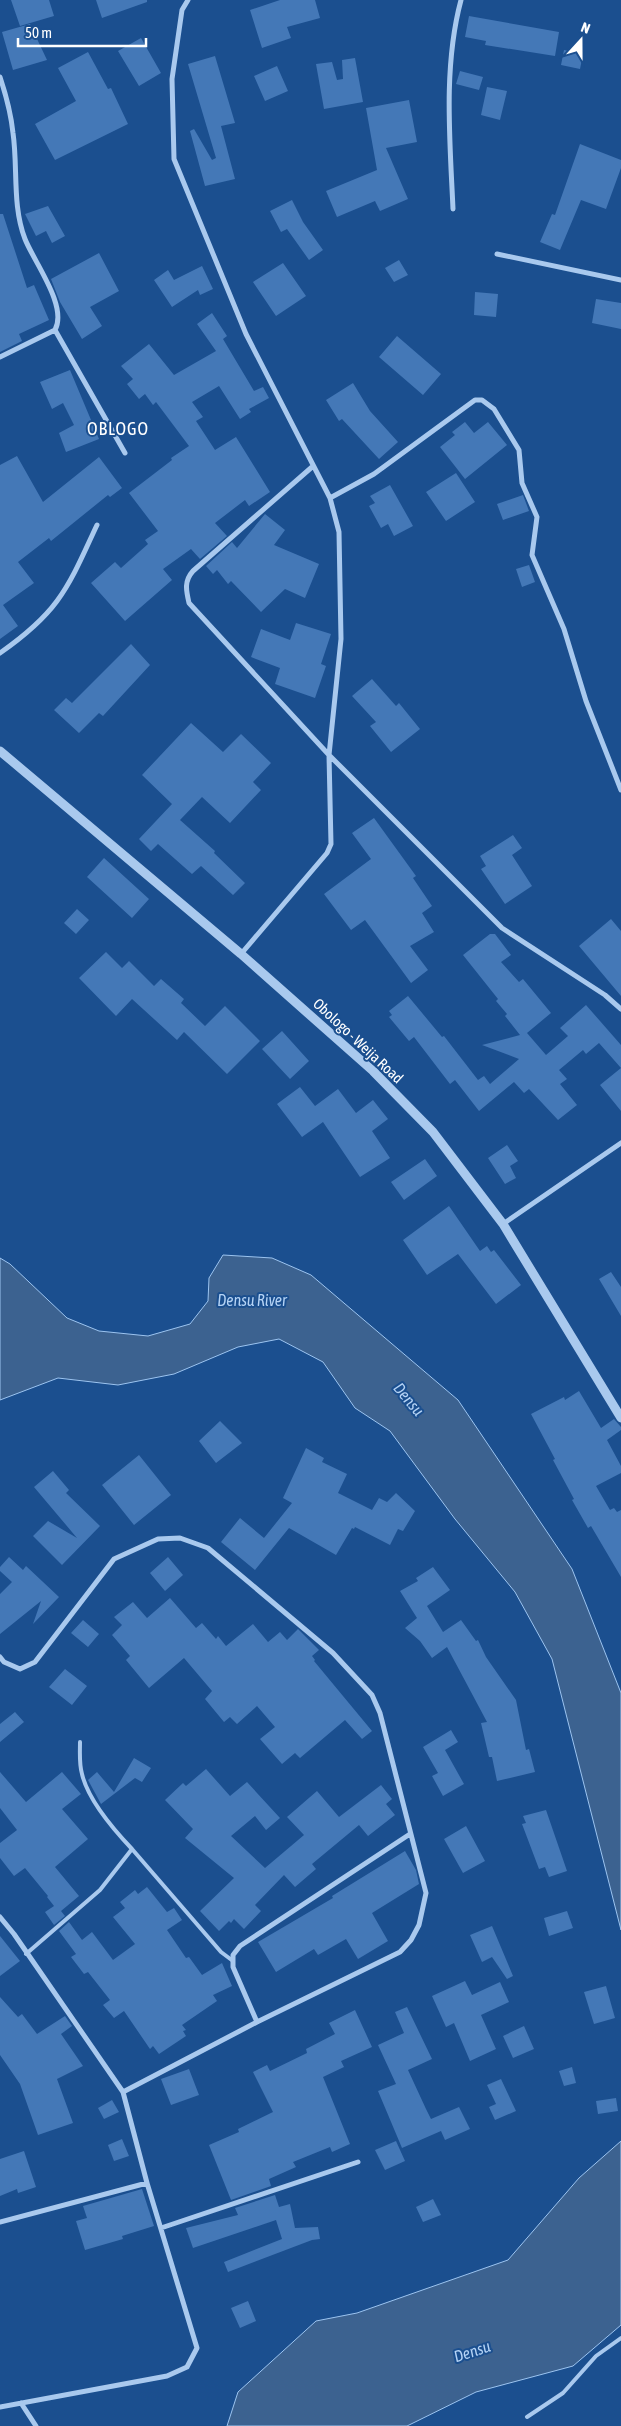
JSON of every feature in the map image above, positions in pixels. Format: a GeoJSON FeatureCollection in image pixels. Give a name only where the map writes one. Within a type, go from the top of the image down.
{"type":"FeatureCollection","features":[{"type":"Feature","properties":{"kind":"street"},"geometry":{"type":"LineString","coordinates":[[188,0],[182,10],[172,78],[174,159],[246,334],[312,467],[330,498],[339,532],[341,639],[329,755],[331,844],[327,853],[241,954]]}},
{"type":"Feature","properties":{"kind":"street"},"geometry":{"type":"LineString","coordinates":[[453,210],[449,122],[453,27],[461,0]]}},
{"type":"Feature","properties":{"kind":"street"},"geometry":{"type":"LineString","coordinates":[[0,77],[13,132],[19,221],[25,239],[59,309],[59,323],[55,330],[0,357]]}},
{"type":"Feature","properties":{"kind":"street"},"geometry":{"type":"LineString","coordinates":[[497,254],[621,280]]}},
{"type":"Feature","properties":{"kind":"street"},"geometry":{"type":"LineString","coordinates":[[55,330],[125,453]]}},
{"type":"Feature","properties":{"kind":"street"},"geometry":{"type":"LineString","coordinates":[[330,498],[374,474],[475,400],[482,400],[494,408],[519,450],[522,483],[537,517],[532,555],[564,629],[586,701],[621,790]]}},
{"type":"Feature","properties":{"kind":"street"},"geometry":{"type":"LineString","coordinates":[[312,467],[193,571],[187,578],[186,590],[189,603],[329,755],[502,928],[605,995],[621,1010]]}},
{"type":"Feature","properties":{"kind":"street"},"geometry":{"type":"LineString","coordinates":[[0,653],[12,645],[57,602],[97,525]]}},
{"type":"Feature","properties":{"kind":"street","name":"Obologo - Weija Road"},"geometry":{"type":"LineString","coordinates":[[0,751],[241,954],[373,1071],[433,1132],[503,1224],[621,1418]]}},
{"type":"Feature","properties":{"kind":"street"},"geometry":{"type":"LineString","coordinates":[[503,1224],[621,1143]]}},
{"type":"Feature","properties":{"kind":"street"},"geometry":{"type":"LineString","coordinates":[[0,1657],[4,1662],[20,1668],[35,1662],[114,1559],[158,1539],[180,1538],[208,1548],[333,1653],[372,1695],[380,1713],[426,1894],[419,1925],[411,1940],[400,1952],[257,2022],[123,2092]]}},
{"type":"Feature","properties":{"kind":"street"},"geometry":{"type":"LineString","coordinates":[[257,2022],[233,1967],[233,1955],[240,1946],[410,1834]]}},
{"type":"Feature","properties":{"kind":"street"},"geometry":{"type":"LineString","coordinates":[[0,1917],[123,2092],[147,2183],[197,2348],[187,2367],[167,2376],[0,2407]]}},
{"type":"Feature","properties":{"kind":"street"},"geometry":{"type":"LineString","coordinates":[[161,2228],[358,2162]]}},
{"type":"Feature","properties":{"kind":"street"},"geometry":{"type":"LineString","coordinates":[[0,2222],[147,2183]]}},
{"type":"Feature","properties":{"kind":"street"},"geometry":{"type":"LineString","coordinates":[[21,2403],[36,2426]]}},
{"type":"Feature","properties":{"kind":"lane"},"geometry":{"type":"LineString","coordinates":[[80,1742],[80,1765],[87,1787],[111,1826],[221,1952],[233,1961]]}},
{"type":"Feature","properties":{"kind":"lane"},"geometry":{"type":"LineString","coordinates":[[26,1954],[100,1890],[132,1849]]}},
{"type":"Feature","properties":{"kind":"lane"},"geometry":{"type":"LineString","coordinates":[[527,2417],[563,2394],[596,2356],[621,2338]]}},
{"type":"Feature","properties":{"kind":"water","name":"Densu River"},"geometry":{"type":"Polygon","coordinates":[[[223,1255],[272,1258],[311,1275],[458,1400],[572,1569],[621,1693],[621,1930],[552,1659],[515,1592],[455,1519],[390,1431],[355,1408],[323,1362],[279,1339],[238,1347],[174,1374],[118,1385],[58,1378],[0,1400],[0,1258],[10,1264],[67,1318],[99,1331],[148,1336],[190,1324],[208,1301],[209,1278],[223,1255]]]}},
{"type":"Feature","properties":{"kind":"water","name":"Densu"},"geometry":{"type":"Polygon","coordinates":[[[621,2141],[621,2325],[573,2366],[476,2392],[407,2426],[227,2426],[238,2392],[316,2321],[357,2313],[508,2260],[579,2178],[621,2141]]]}},
{"type":"Feature","properties":{"kind":"building"},"geometry":{"type":"Polygon","coordinates":[[[11,0],[49,0],[54,16],[20,26],[11,0]]]}},
{"type":"Feature","properties":{"kind":"building"},"geometry":{"type":"Polygon","coordinates":[[[96,0],[147,0],[147,2],[102,18],[96,0]]]}},
{"type":"Feature","properties":{"kind":"building"},"geometry":{"type":"Polygon","coordinates":[[[280,0],[315,0],[320,18],[287,27],[291,38],[262,48],[250,10],[280,0]]]}},
{"type":"Feature","properties":{"kind":"building"},"geometry":{"type":"Polygon","coordinates":[[[469,16],[559,32],[555,56],[485,45],[486,41],[465,37],[469,16]]]}},
{"type":"Feature","properties":{"kind":"building"},"geometry":{"type":"Polygon","coordinates":[[[30,24],[47,60],[13,70],[2,32],[30,24]]]}},
{"type":"Feature","properties":{"kind":"building"},"geometry":{"type":"Polygon","coordinates":[[[141,38],[161,73],[139,86],[118,51],[141,38]]]}},
{"type":"Feature","properties":{"kind":"building"},"geometry":{"type":"Polygon","coordinates":[[[564,50],[583,54],[580,69],[561,65],[564,50]]]}},
{"type":"Feature","properties":{"kind":"building"},"geometry":{"type":"Polygon","coordinates":[[[88,52],[108,89],[111,88],[128,124],[55,160],[35,124],[76,101],[58,68],[88,52]]]}},
{"type":"Feature","properties":{"kind":"building"},"geometry":{"type":"Polygon","coordinates":[[[215,56],[235,123],[221,126],[235,179],[205,186],[190,131],[194,129],[212,160],[216,158],[188,64],[215,56]]]}},
{"type":"Feature","properties":{"kind":"building"},"geometry":{"type":"Polygon","coordinates":[[[355,58],[363,102],[324,109],[316,64],[332,62],[337,80],[343,79],[342,60],[355,58]]]}},
{"type":"Feature","properties":{"kind":"building"},"geometry":{"type":"Polygon","coordinates":[[[277,66],[288,91],[265,101],[254,76],[277,66]]]}},
{"type":"Feature","properties":{"kind":"building"},"geometry":{"type":"Polygon","coordinates":[[[460,71],[483,77],[479,90],[456,84],[460,71]]]}},
{"type":"Feature","properties":{"kind":"building"},"geometry":{"type":"Polygon","coordinates":[[[487,87],[507,91],[500,120],[481,115],[487,87]]]}},
{"type":"Feature","properties":{"kind":"building"},"geometry":{"type":"Polygon","coordinates":[[[409,100],[417,142],[386,148],[408,199],[380,211],[375,201],[337,217],[326,191],[377,170],[366,108],[409,100]]]}},
{"type":"Feature","properties":{"kind":"building"},"geometry":{"type":"Polygon","coordinates":[[[580,144],[621,160],[621,168],[606,209],[581,200],[560,250],[540,242],[552,214],[555,215],[580,144]]]}},
{"type":"Feature","properties":{"kind":"building"},"geometry":{"type":"Polygon","coordinates":[[[292,200],[303,222],[323,250],[309,260],[287,229],[281,232],[270,211],[292,200]]]}},
{"type":"Feature","properties":{"kind":"building"},"geometry":{"type":"Polygon","coordinates":[[[48,206],[65,236],[52,243],[46,231],[36,236],[25,214],[48,206]]]}},
{"type":"Feature","properties":{"kind":"building"},"geometry":{"type":"Polygon","coordinates":[[[0,214],[3,214],[27,288],[34,285],[49,320],[19,334],[22,341],[0,352],[0,214]]]}},
{"type":"Feature","properties":{"kind":"building"},"geometry":{"type":"Polygon","coordinates":[[[99,253],[119,291],[90,307],[102,326],[82,339],[60,302],[51,279],[99,253]]]}},
{"type":"Feature","properties":{"kind":"building"},"geometry":{"type":"Polygon","coordinates":[[[399,260],[408,275],[394,282],[385,268],[399,260]]]}},
{"type":"Feature","properties":{"kind":"building"},"geometry":{"type":"Polygon","coordinates":[[[283,263],[306,296],[276,316],[253,282],[283,263]]]}},
{"type":"Feature","properties":{"kind":"building"},"geometry":{"type":"Polygon","coordinates":[[[202,266],[213,289],[200,295],[198,290],[172,307],[154,280],[168,270],[174,280],[202,266]]]}},
{"type":"Feature","properties":{"kind":"building"},"geometry":{"type":"Polygon","coordinates":[[[475,292],[498,294],[496,317],[474,315],[475,292]]]}},
{"type":"Feature","properties":{"kind":"building"},"geometry":{"type":"Polygon","coordinates":[[[596,299],[621,303],[621,329],[592,323],[596,299]]]}},
{"type":"Feature","properties":{"kind":"building"},"geometry":{"type":"Polygon","coordinates":[[[212,313],[227,336],[223,339],[254,391],[263,387],[269,398],[249,409],[251,412],[240,419],[219,386],[192,402],[203,417],[196,421],[215,450],[236,437],[270,492],[249,506],[245,500],[215,523],[227,536],[200,559],[191,549],[163,569],[172,580],[125,621],[91,583],[115,562],[121,568],[148,544],[145,540],[158,531],[129,493],[172,460],[171,458],[189,446],[156,402],[153,405],[145,394],[139,399],[127,384],[133,379],[121,366],[149,344],[174,375],[216,351],[197,324],[212,313]]]}},
{"type":"Feature","properties":{"kind":"building"},"geometry":{"type":"Polygon","coordinates":[[[397,336],[441,374],[423,395],[379,357],[397,336]]]}},
{"type":"Feature","properties":{"kind":"building"},"geometry":{"type":"Polygon","coordinates":[[[70,370],[99,439],[66,452],[59,433],[74,425],[63,403],[52,409],[40,382],[70,370]]]}},
{"type":"Feature","properties":{"kind":"building"},"geometry":{"type":"Polygon","coordinates":[[[353,383],[370,411],[398,442],[379,459],[342,419],[339,421],[326,400],[353,383]]]}},
{"type":"Feature","properties":{"kind":"building"},"geometry":{"type":"Polygon","coordinates":[[[465,422],[474,433],[488,422],[507,445],[465,479],[440,447],[455,435],[452,432],[465,422]]]}},
{"type":"Feature","properties":{"kind":"building"},"geometry":{"type":"Polygon","coordinates":[[[17,456],[43,502],[99,457],[122,488],[110,497],[108,495],[51,541],[49,538],[18,562],[34,583],[3,605],[18,626],[0,639],[0,465],[17,456]]]}},
{"type":"Feature","properties":{"kind":"building"},"geometry":{"type":"Polygon","coordinates":[[[456,473],[475,502],[446,521],[426,492],[456,473]]]}},
{"type":"Feature","properties":{"kind":"building"},"geometry":{"type":"Polygon","coordinates":[[[390,485],[413,526],[394,536],[388,524],[381,528],[369,506],[375,503],[370,496],[390,485]]]}},
{"type":"Feature","properties":{"kind":"building"},"geometry":{"type":"Polygon","coordinates":[[[523,495],[529,511],[503,520],[497,504],[523,495]]]}},
{"type":"Feature","properties":{"kind":"building"},"geometry":{"type":"Polygon","coordinates":[[[265,514],[285,530],[274,545],[319,564],[305,598],[285,589],[261,612],[231,581],[228,584],[217,570],[213,574],[206,566],[232,542],[237,548],[265,514]]]}},
{"type":"Feature","properties":{"kind":"building"},"geometry":{"type":"Polygon","coordinates":[[[529,565],[535,582],[522,587],[516,569],[529,565]]]}},
{"type":"Feature","properties":{"kind":"building"},"geometry":{"type":"Polygon","coordinates":[[[296,623],[331,634],[321,664],[326,666],[315,698],[275,684],[280,668],[251,657],[261,629],[290,640],[296,623]]]}},
{"type":"Feature","properties":{"kind":"building"},"geometry":{"type":"Polygon","coordinates":[[[131,644],[150,665],[103,716],[99,713],[79,733],[54,710],[66,698],[72,703],[131,644]]]}},
{"type":"Feature","properties":{"kind":"building"},"geometry":{"type":"Polygon","coordinates":[[[372,679],[396,706],[399,703],[420,729],[391,752],[370,726],[376,722],[352,696],[372,679]]]}},
{"type":"Feature","properties":{"kind":"building"},"geometry":{"type":"Polygon","coordinates":[[[191,723],[223,752],[241,734],[271,763],[253,782],[261,790],[230,823],[202,797],[180,820],[215,851],[214,853],[245,883],[233,895],[201,866],[192,874],[158,844],[151,851],[139,839],[172,804],[142,775],[191,723]]]}},
{"type":"Feature","properties":{"kind":"building"},"geometry":{"type":"Polygon","coordinates":[[[374,818],[416,876],[413,878],[432,906],[422,913],[434,932],[410,946],[428,970],[411,983],[365,920],[351,930],[324,894],[371,859],[352,833],[374,818]]]}},
{"type":"Feature","properties":{"kind":"building"},"geometry":{"type":"Polygon","coordinates":[[[513,835],[522,848],[512,855],[532,886],[505,904],[481,869],[486,866],[480,856],[513,835]]]}},
{"type":"Feature","properties":{"kind":"building"},"geometry":{"type":"Polygon","coordinates":[[[104,858],[149,899],[132,918],[87,877],[104,858]]]}},
{"type":"Feature","properties":{"kind":"building"},"geometry":{"type":"Polygon","coordinates":[[[77,909],[89,920],[76,934],[64,923],[77,909]]]}},
{"type":"Feature","properties":{"kind":"building"},"geometry":{"type":"Polygon","coordinates":[[[611,919],[621,931],[621,996],[579,946],[611,919]]]}},
{"type":"Feature","properties":{"kind":"building"},"geometry":{"type":"Polygon","coordinates":[[[490,934],[495,934],[511,955],[501,962],[519,982],[523,979],[551,1013],[527,1033],[546,1055],[568,1036],[560,1028],[586,1005],[621,1045],[621,1068],[599,1043],[586,1054],[583,1050],[559,1070],[567,1079],[560,1084],[577,1105],[558,1120],[529,1089],[524,1093],[514,1082],[479,1111],[455,1080],[450,1084],[414,1037],[409,1041],[389,1017],[392,1015],[389,1011],[408,996],[442,1037],[444,1036],[478,1080],[484,1076],[490,1084],[519,1059],[482,1045],[520,1035],[505,1016],[507,1014],[496,1001],[498,999],[463,955],[490,934]]]}},
{"type":"Feature","properties":{"kind":"building"},"geometry":{"type":"Polygon","coordinates":[[[106,952],[122,968],[129,961],[154,986],[161,979],[184,999],[181,1003],[205,1026],[225,1006],[260,1041],[227,1074],[184,1032],[177,1040],[132,999],[116,1016],[79,978],[106,952]]]}},
{"type":"Feature","properties":{"kind":"building"},"geometry":{"type":"Polygon","coordinates":[[[282,1031],[309,1061],[290,1079],[262,1049],[282,1031]]]}},
{"type":"Feature","properties":{"kind":"building"},"geometry":{"type":"Polygon","coordinates":[[[621,1068],[621,1111],[600,1085],[621,1068]]]}},
{"type":"Feature","properties":{"kind":"building"},"geometry":{"type":"Polygon","coordinates":[[[300,1087],[315,1106],[338,1089],[356,1113],[373,1100],[388,1119],[372,1131],[390,1158],[360,1177],[323,1122],[302,1137],[277,1104],[300,1087]]]}},
{"type":"Feature","properties":{"kind":"building"},"geometry":{"type":"Polygon","coordinates":[[[507,1145],[518,1161],[510,1166],[516,1178],[505,1184],[488,1158],[507,1145]]]}},
{"type":"Feature","properties":{"kind":"building"},"geometry":{"type":"Polygon","coordinates":[[[425,1159],[437,1176],[404,1200],[391,1182],[425,1159]]]}},
{"type":"Feature","properties":{"kind":"building"},"geometry":{"type":"Polygon","coordinates":[[[449,1206],[480,1251],[487,1246],[491,1252],[494,1250],[521,1285],[496,1304],[458,1254],[427,1275],[403,1240],[449,1206]]]}},
{"type":"Feature","properties":{"kind":"building"},"geometry":{"type":"Polygon","coordinates":[[[611,1272],[621,1287],[621,1316],[599,1279],[611,1272]]]}},
{"type":"Feature","properties":{"kind":"building"},"geometry":{"type":"Polygon","coordinates":[[[579,1391],[601,1428],[614,1419],[621,1427],[621,1430],[607,1440],[621,1466],[621,1473],[596,1486],[610,1510],[614,1508],[617,1512],[621,1510],[621,1577],[591,1526],[588,1528],[572,1500],[574,1499],[553,1460],[555,1459],[531,1414],[564,1397],[565,1400],[579,1391]]]}},
{"type":"Feature","properties":{"kind":"building"},"geometry":{"type":"Polygon","coordinates":[[[220,1421],[242,1443],[216,1463],[199,1441],[220,1421]]]}},
{"type":"Feature","properties":{"kind":"building"},"geometry":{"type":"Polygon","coordinates":[[[306,1448],[324,1458],[322,1462],[347,1474],[338,1493],[372,1510],[379,1498],[387,1502],[396,1493],[415,1511],[403,1531],[398,1529],[390,1545],[355,1527],[354,1529],[352,1528],[336,1555],[289,1528],[255,1570],[221,1542],[240,1518],[264,1538],[292,1503],[283,1498],[306,1448]]]}},
{"type":"Feature","properties":{"kind":"building"},"geometry":{"type":"Polygon","coordinates":[[[139,1455],[171,1495],[134,1525],[102,1485],[139,1455]]]}},
{"type":"Feature","properties":{"kind":"building"},"geometry":{"type":"Polygon","coordinates":[[[53,1471],[69,1490],[66,1493],[100,1526],[62,1565],[33,1536],[48,1521],[77,1538],[34,1487],[53,1471]]]}},
{"type":"Feature","properties":{"kind":"building"},"geometry":{"type":"Polygon","coordinates":[[[9,1557],[23,1570],[26,1566],[59,1597],[33,1624],[41,1601],[0,1634],[0,1594],[12,1582],[0,1571],[0,1567],[9,1557]]]}},
{"type":"Feature","properties":{"kind":"building"},"geometry":{"type":"Polygon","coordinates":[[[168,1557],[183,1575],[165,1591],[150,1573],[168,1557]]]}},
{"type":"Feature","properties":{"kind":"building"},"geometry":{"type":"Polygon","coordinates":[[[433,1567],[450,1590],[427,1606],[443,1632],[461,1620],[476,1641],[478,1640],[486,1657],[516,1700],[526,1750],[529,1749],[535,1772],[497,1781],[492,1757],[489,1757],[481,1723],[487,1722],[447,1647],[432,1658],[420,1641],[405,1628],[417,1618],[400,1591],[418,1581],[416,1578],[433,1567]]]}},
{"type":"Feature","properties":{"kind":"building"},"geometry":{"type":"Polygon","coordinates":[[[170,1598],[196,1628],[202,1623],[216,1639],[218,1636],[226,1646],[253,1624],[268,1642],[280,1632],[287,1640],[298,1629],[319,1650],[312,1656],[314,1661],[372,1731],[362,1739],[345,1720],[300,1758],[295,1753],[282,1764],[260,1739],[275,1727],[257,1706],[237,1724],[230,1717],[224,1722],[205,1699],[212,1691],[184,1658],[149,1688],[126,1660],[130,1656],[112,1635],[122,1625],[114,1617],[133,1602],[147,1618],[170,1598]]]}},
{"type":"Feature","properties":{"kind":"building"},"geometry":{"type":"Polygon","coordinates":[[[83,1620],[99,1634],[88,1647],[71,1633],[83,1620]]]}},
{"type":"Feature","properties":{"kind":"building"},"geometry":{"type":"Polygon","coordinates":[[[65,1669],[87,1686],[72,1705],[49,1687],[65,1669]]]}},
{"type":"Feature","properties":{"kind":"building"},"geometry":{"type":"Polygon","coordinates":[[[15,1712],[24,1722],[0,1742],[0,1724],[15,1712]]]}},
{"type":"Feature","properties":{"kind":"building"},"geometry":{"type":"Polygon","coordinates":[[[451,1730],[458,1742],[445,1750],[464,1784],[443,1796],[432,1776],[438,1773],[423,1747],[451,1730]]]}},
{"type":"Feature","properties":{"kind":"building"},"geometry":{"type":"Polygon","coordinates":[[[134,1758],[151,1768],[142,1782],[135,1778],[101,1804],[88,1780],[97,1772],[114,1792],[134,1758]]]}},
{"type":"Feature","properties":{"kind":"building"},"geometry":{"type":"Polygon","coordinates":[[[206,1769],[230,1796],[247,1782],[280,1818],[266,1830],[255,1816],[231,1836],[265,1868],[304,1835],[287,1817],[317,1791],[339,1817],[381,1785],[392,1799],[386,1804],[395,1815],[368,1836],[359,1825],[312,1864],[316,1869],[295,1887],[284,1875],[255,1905],[261,1911],[244,1929],[234,1919],[231,1923],[229,1921],[219,1931],[200,1911],[234,1878],[185,1838],[193,1829],[165,1800],[183,1783],[186,1786],[206,1769]]]}},
{"type":"Feature","properties":{"kind":"building"},"geometry":{"type":"Polygon","coordinates":[[[0,1772],[26,1802],[62,1772],[81,1794],[62,1809],[88,1839],[55,1867],[79,1896],[61,1911],[65,1916],[54,1925],[45,1912],[54,1906],[48,1896],[25,1868],[14,1876],[0,1858],[0,1843],[17,1830],[0,1808],[0,1772]]]}},
{"type":"Feature","properties":{"kind":"building"},"geometry":{"type":"Polygon","coordinates":[[[546,1810],[567,1871],[549,1877],[545,1867],[539,1869],[522,1824],[526,1823],[523,1816],[546,1810]]]}},
{"type":"Feature","properties":{"kind":"building"},"geometry":{"type":"Polygon","coordinates":[[[466,1826],[485,1861],[463,1873],[444,1839],[466,1826]]]}},
{"type":"Feature","properties":{"kind":"building"},"geometry":{"type":"Polygon","coordinates":[[[405,1851],[416,1870],[419,1884],[372,1913],[388,1941],[358,1959],[346,1939],[318,1955],[314,1949],[276,1972],[258,1942],[333,1898],[332,1896],[405,1851]]]}},
{"type":"Feature","properties":{"kind":"building"},"geometry":{"type":"Polygon","coordinates":[[[147,1887],[167,1912],[174,1908],[182,1920],[167,1930],[186,1958],[189,1957],[202,1975],[222,1963],[232,1986],[213,1995],[217,2001],[182,2025],[186,2030],[183,2031],[186,2036],[159,2054],[153,2046],[150,2049],[124,2011],[114,2018],[103,2005],[110,2000],[88,1972],[84,1974],[71,1957],[76,1954],[59,1931],[69,1922],[82,1940],[92,1932],[113,1960],[135,1944],[113,1917],[125,1908],[120,1902],[135,1890],[138,1894],[147,1887]]]}},
{"type":"Feature","properties":{"kind":"building"},"geometry":{"type":"Polygon","coordinates":[[[567,1911],[573,1928],[549,1936],[544,1918],[567,1911]]]}},
{"type":"Feature","properties":{"kind":"building"},"geometry":{"type":"Polygon","coordinates":[[[492,1926],[513,1976],[507,1979],[492,1957],[482,1962],[470,1935],[492,1926]]]}},
{"type":"Feature","properties":{"kind":"building"},"geometry":{"type":"Polygon","coordinates":[[[0,1936],[20,1961],[0,1976],[0,1936]]]}},
{"type":"Feature","properties":{"kind":"building"},"geometry":{"type":"Polygon","coordinates":[[[465,1981],[472,1995],[500,1982],[509,2002],[481,2015],[496,2049],[470,2061],[454,2023],[446,2027],[432,1996],[465,1981]]]}},
{"type":"Feature","properties":{"kind":"building"},"geometry":{"type":"Polygon","coordinates":[[[606,1986],[615,2018],[594,2024],[584,1992],[606,1986]]]}},
{"type":"Feature","properties":{"kind":"building"},"geometry":{"type":"Polygon","coordinates":[[[0,1997],[18,2017],[22,2014],[37,2034],[65,2016],[72,2026],[61,2034],[83,2066],[57,2079],[73,2123],[38,2135],[20,2084],[0,2055],[0,1997]]]}},
{"type":"Feature","properties":{"kind":"building"},"geometry":{"type":"Polygon","coordinates":[[[407,2007],[432,2059],[408,2070],[431,2119],[459,2107],[470,2129],[445,2140],[441,2131],[402,2148],[378,2091],[396,2084],[378,2045],[404,2033],[395,2012],[407,2007]]]}},
{"type":"Feature","properties":{"kind":"building"},"geometry":{"type":"Polygon","coordinates":[[[355,2010],[372,2047],[341,2061],[344,2067],[323,2077],[350,2144],[332,2152],[330,2147],[293,2162],[296,2167],[269,2179],[271,2186],[231,2200],[209,2145],[239,2132],[238,2129],[273,2112],[253,2072],[267,2065],[270,2071],[307,2053],[306,2049],[335,2034],[329,2023],[355,2010]]]}},
{"type":"Feature","properties":{"kind":"building"},"geometry":{"type":"Polygon","coordinates":[[[524,2026],[534,2049],[513,2058],[503,2036],[524,2026]]]}},
{"type":"Feature","properties":{"kind":"building"},"geometry":{"type":"Polygon","coordinates":[[[572,2067],[576,2083],[564,2086],[559,2071],[572,2067]]]}},
{"type":"Feature","properties":{"kind":"building"},"geometry":{"type":"Polygon","coordinates":[[[189,2069],[199,2095],[171,2105],[161,2079],[189,2069]]]}},
{"type":"Feature","properties":{"kind":"building"},"geometry":{"type":"Polygon","coordinates":[[[501,2079],[516,2111],[495,2120],[489,2107],[496,2104],[487,2085],[501,2079]]]}},
{"type":"Feature","properties":{"kind":"building"},"geometry":{"type":"Polygon","coordinates":[[[616,2098],[618,2111],[598,2114],[596,2101],[616,2098]]]}},
{"type":"Feature","properties":{"kind":"building"},"geometry":{"type":"Polygon","coordinates":[[[112,2100],[119,2112],[104,2119],[98,2108],[112,2100]]]}},
{"type":"Feature","properties":{"kind":"building"},"geometry":{"type":"Polygon","coordinates":[[[122,2139],[129,2156],[114,2161],[108,2145],[122,2139]]]}},
{"type":"Feature","properties":{"kind":"building"},"geometry":{"type":"Polygon","coordinates":[[[396,2141],[405,2161],[385,2170],[375,2150],[396,2141]]]}},
{"type":"Feature","properties":{"kind":"building"},"geometry":{"type":"Polygon","coordinates":[[[24,2151],[36,2187],[18,2193],[17,2189],[0,2196],[0,2159],[24,2151]]]}},
{"type":"Feature","properties":{"kind":"building"},"geometry":{"type":"Polygon","coordinates":[[[142,2189],[154,2226],[122,2236],[123,2239],[85,2250],[76,2221],[87,2218],[83,2206],[142,2189]]]}},
{"type":"Feature","properties":{"kind":"building"},"geometry":{"type":"Polygon","coordinates":[[[275,2195],[279,2207],[290,2204],[295,2228],[318,2227],[320,2239],[312,2240],[228,2272],[224,2262],[282,2239],[276,2220],[193,2248],[186,2228],[238,2215],[235,2208],[275,2195]]]}},
{"type":"Feature","properties":{"kind":"building"},"geometry":{"type":"Polygon","coordinates":[[[433,2199],[441,2215],[423,2222],[416,2207],[433,2199]]]}},
{"type":"Feature","properties":{"kind":"building"},"geometry":{"type":"Polygon","coordinates":[[[248,2301],[256,2321],[240,2328],[231,2308],[248,2301]]]}},
{"type":"Feature","properties":{"kind":"district","name":"OBLOGO"},"geometry":{"type":"Point","coordinates":[118,429]}}]}
